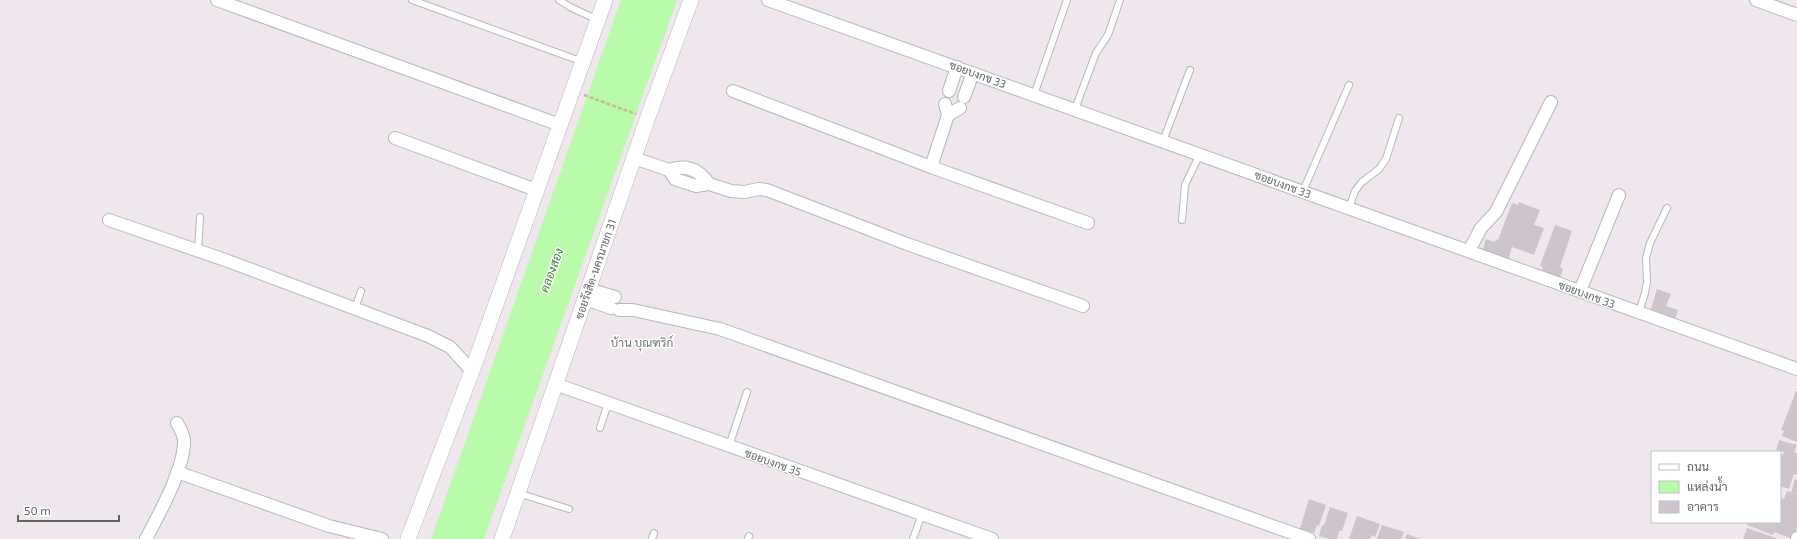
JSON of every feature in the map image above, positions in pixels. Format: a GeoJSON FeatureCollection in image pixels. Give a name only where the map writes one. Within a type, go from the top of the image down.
{"type":"FeatureCollection","features":[{"type":"Feature","properties":{"kind":"street"},"geometry":{"type":"LineString","coordinates":[[217,0],[560,125]]}},
{"type":"Feature","properties":{"kind":"street"},"geometry":{"type":"LineString","coordinates":[[408,539],[472,371],[605,0]]}},
{"type":"Feature","properties":{"kind":"street","name":"ซอยรังสิต-นครนายก 31"},"geometry":{"type":"LineString","coordinates":[[502,539],[586,294],[691,0]]}},
{"type":"Feature","properties":{"kind":"street","name":"ซอยบงกช 33"},"geometry":{"type":"LineString","coordinates":[[768,0],[1797,369]]}},
{"type":"Feature","properties":{"kind":"street"},"geometry":{"type":"LineString","coordinates":[[1756,0],[1797,15]]}},
{"type":"Feature","properties":{"kind":"street"},"geometry":{"type":"LineString","coordinates":[[949,91],[957,67]]}},
{"type":"Feature","properties":{"kind":"street"},"geometry":{"type":"LineString","coordinates":[[931,167],[947,109],[962,103],[973,73]]}},
{"type":"Feature","properties":{"kind":"street"},"geometry":{"type":"LineString","coordinates":[[733,91],[931,167],[1088,224]]}},
{"type":"Feature","properties":{"kind":"street"},"geometry":{"type":"LineString","coordinates":[[1469,251],[1481,228],[1499,207],[1552,102]]}},
{"type":"Feature","properties":{"kind":"street"},"geometry":{"type":"LineString","coordinates":[[395,138],[536,190]]}},
{"type":"Feature","properties":{"kind":"street"},"geometry":{"type":"LineString","coordinates":[[634,158],[669,170],[675,179],[696,186],[709,184],[731,191],[744,192],[759,189],[767,190],[907,244],[1083,306]]}},
{"type":"Feature","properties":{"kind":"street"},"geometry":{"type":"LineString","coordinates":[[1580,291],[1619,195]]}},
{"type":"Feature","properties":{"kind":"street"},"geometry":{"type":"LineString","coordinates":[[109,220],[198,251],[440,341],[450,348],[472,371]]}},
{"type":"Feature","properties":{"kind":"street"},"geometry":{"type":"LineString","coordinates":[[586,294],[633,310],[720,329],[1309,539]]}},
{"type":"Feature","properties":{"kind":"street","name":"ซอยบงกช 35"},"geometry":{"type":"LineString","coordinates":[[555,384],[992,539]]}},
{"type":"Feature","properties":{"kind":"street"},"geometry":{"type":"LineString","coordinates":[[146,539],[177,472],[184,449],[184,438],[177,423]]}},
{"type":"Feature","properties":{"kind":"street"},"geometry":{"type":"LineString","coordinates":[[177,472],[322,524],[382,539]]}},
{"type":"Feature","properties":{"kind":"lane"},"geometry":{"type":"LineString","coordinates":[[412,0],[583,62]]}},
{"type":"Feature","properties":{"kind":"lane"},"geometry":{"type":"LineString","coordinates":[[558,0],[598,20]]}},
{"type":"Feature","properties":{"kind":"lane"},"geometry":{"type":"LineString","coordinates":[[1034,95],[1067,0]]}},
{"type":"Feature","properties":{"kind":"lane"},"geometry":{"type":"LineString","coordinates":[[1075,109],[1096,53],[1108,35],[1120,0]]}},
{"type":"Feature","properties":{"kind":"lane"},"geometry":{"type":"LineString","coordinates":[[1163,141],[1190,70]]}},
{"type":"Feature","properties":{"kind":"lane"},"geometry":{"type":"LineString","coordinates":[[1303,191],[1349,85]]}},
{"type":"Feature","properties":{"kind":"lane"},"geometry":{"type":"LineString","coordinates":[[1349,208],[1355,191],[1362,182],[1379,168],[1386,159],[1399,118]]}},
{"type":"Feature","properties":{"kind":"lane"},"geometry":{"type":"LineString","coordinates":[[1182,220],[1185,185],[1200,154]]}},
{"type":"Feature","properties":{"kind":"lane"},"geometry":{"type":"LineString","coordinates":[[1639,312],[1647,282],[1646,258],[1650,243],[1666,208]]}},
{"type":"Feature","properties":{"kind":"lane"},"geometry":{"type":"LineString","coordinates":[[198,251],[200,217]]}},
{"type":"Feature","properties":{"kind":"lane"},"geometry":{"type":"LineString","coordinates":[[355,309],[361,291]]}},
{"type":"Feature","properties":{"kind":"lane"},"geometry":{"type":"LineString","coordinates":[[729,446],[747,392]]}},
{"type":"Feature","properties":{"kind":"lane"},"geometry":{"type":"LineString","coordinates":[[600,428],[608,403]]}},
{"type":"Feature","properties":{"kind":"lane"},"geometry":{"type":"LineString","coordinates":[[518,493],[569,510]]}},
{"type":"Feature","properties":{"kind":"lane"},"geometry":{"type":"LineString","coordinates":[[913,539],[922,514]]}},
{"type":"Feature","properties":{"kind":"path"},"geometry":{"type":"LineString","coordinates":[[581,94],[639,115]]}},
{"type":"Feature","properties":{"kind":"water","name":"คลองสอง"},"geometry":{"type":"Polygon","coordinates":[[[621,0],[677,0],[484,539],[431,539],[621,0]]]}},
{"type":"Feature","properties":{"kind":"building"},"geometry":{"type":"Polygon","coordinates":[[[1519,202],[1540,210],[1534,225],[1544,228],[1534,255],[1512,247],[1508,260],[1482,252],[1486,239],[1495,242],[1496,239],[1498,240],[1512,203],[1518,205],[1519,202]]]}},
{"type":"Feature","properties":{"kind":"building"},"geometry":{"type":"Polygon","coordinates":[[[1555,225],[1572,231],[1560,267],[1563,269],[1559,281],[1540,275],[1543,267],[1540,266],[1555,225]]]}},
{"type":"Feature","properties":{"kind":"building"},"geometry":{"type":"Polygon","coordinates":[[[1657,289],[1671,294],[1666,306],[1678,310],[1674,323],[1650,312],[1657,289]]]}},
{"type":"Feature","properties":{"kind":"building"},"geometry":{"type":"Polygon","coordinates":[[[1796,391],[1797,442],[1782,436],[1784,431],[1781,430],[1796,391]]]}},
{"type":"Feature","properties":{"kind":"building"},"geometry":{"type":"Polygon","coordinates":[[[1779,440],[1797,445],[1794,452],[1797,453],[1797,475],[1794,474],[1789,489],[1781,486],[1781,454],[1783,455],[1784,452],[1776,450],[1779,440]]]}},
{"type":"Feature","properties":{"kind":"building"},"geometry":{"type":"Polygon","coordinates":[[[1795,479],[1797,480],[1797,494],[1791,492],[1795,479]]]}},
{"type":"Feature","properties":{"kind":"building"},"geometry":{"type":"Polygon","coordinates":[[[1787,491],[1797,494],[1797,527],[1793,539],[1774,532],[1773,535],[1747,525],[1748,523],[1781,523],[1781,498],[1784,499],[1787,491]]]}},
{"type":"Feature","properties":{"kind":"building"},"geometry":{"type":"Polygon","coordinates":[[[1309,499],[1326,505],[1319,526],[1317,525],[1314,533],[1300,529],[1309,499]]]}},
{"type":"Feature","properties":{"kind":"building"},"geometry":{"type":"Polygon","coordinates":[[[1330,507],[1348,513],[1342,531],[1339,531],[1337,539],[1329,539],[1319,536],[1330,507]]]}},
{"type":"Feature","properties":{"kind":"building"},"geometry":{"type":"Polygon","coordinates":[[[1357,516],[1380,524],[1375,537],[1372,535],[1370,539],[1349,539],[1357,516]]]}},
{"type":"Feature","properties":{"kind":"building"},"geometry":{"type":"Polygon","coordinates":[[[1382,525],[1404,532],[1401,539],[1377,539],[1382,525]]]}},
{"type":"Feature","properties":{"kind":"building"},"geometry":{"type":"Polygon","coordinates":[[[1747,528],[1779,539],[1743,539],[1747,528]]]}},
{"type":"Feature","properties":{"kind":"building"},"geometry":{"type":"Polygon","coordinates":[[[1407,534],[1421,539],[1405,539],[1407,534]]]}},
{"type":"Feature","properties":{"kind":"district","name":"บ้าน บุณฑริก์"},"geometry":{"type":"Point","coordinates":[642,342]}}]}
